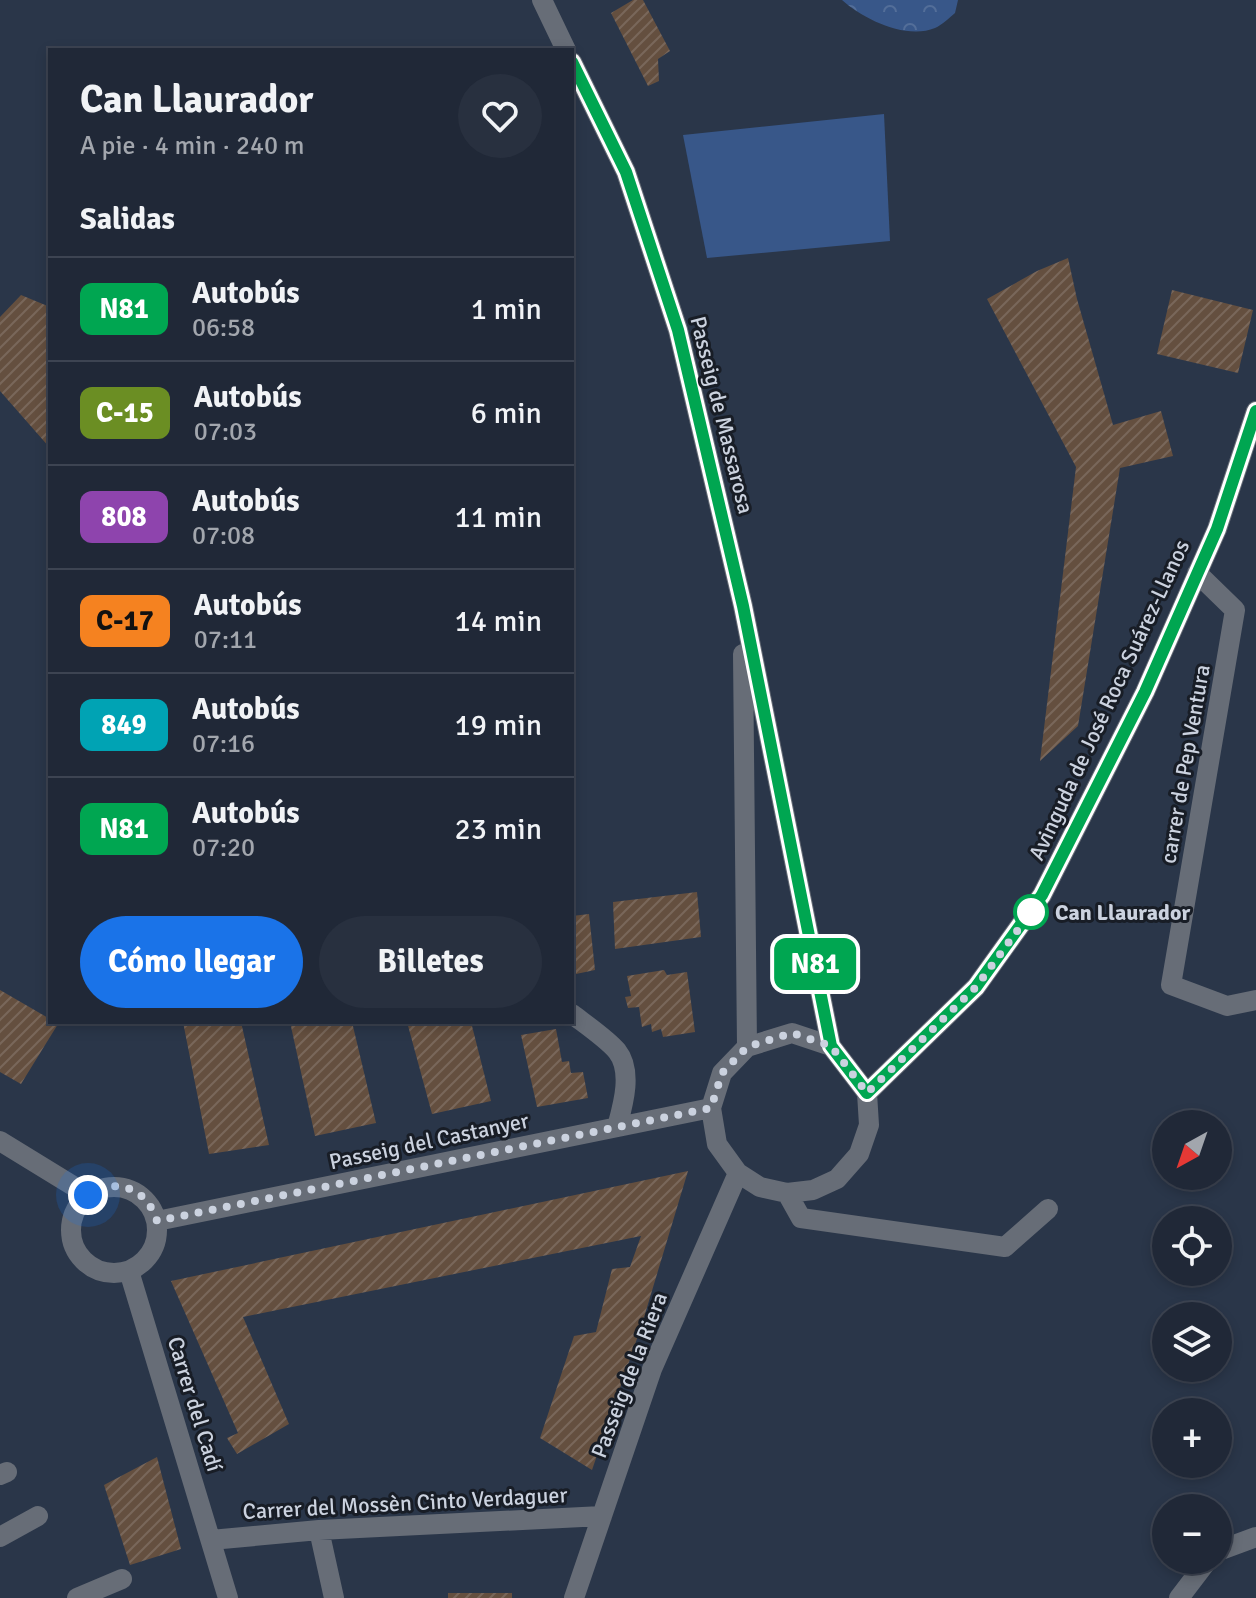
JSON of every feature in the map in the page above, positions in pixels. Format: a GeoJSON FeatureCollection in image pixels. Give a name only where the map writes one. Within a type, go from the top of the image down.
{"type":"FeatureCollection","features":[{"type":"Feature","properties":{"kind":"street"},"geometry":{"type":"LineString","coordinates":[[542,0],[565,48]]}},
{"type":"Feature","properties":{"kind":"street","name":"Passeig de Massarosa"},"geometry":{"type":"LineString","coordinates":[[574,66],[626,172],[678,330],[743,606],[831,1046]]}},
{"type":"Feature","properties":{"kind":"street","name":"Avinguda de José Roca Suárez-Llanos"},"geometry":{"type":"LineString","coordinates":[[867,1093],[976,987],[1042,895],[1145,692],[1217,529],[1256,411]]}},
{"type":"Feature","properties":{"kind":"street","name":"carrer de Pep Ventura"},"geometry":{"type":"LineString","coordinates":[[1197,573],[1235,610],[1171,985],[1227,1006],[1256,1000]]}},
{"type":"Feature","properties":{"kind":"street","name":"Passeig de Massarosa"},"geometry":{"type":"LineString","coordinates":[[743,606],[747,1047]]}},
{"type":"Feature","properties":{"kind":"street"},"geometry":{"type":"LineString","coordinates":[[574,1016],[619,1052],[625,1070],[625,1094],[617,1127]]}},
{"type":"Feature","properties":{"kind":"street"},"geometry":{"type":"LineString","coordinates":[[792,1033],[831,1046],[867,1093],[869,1125],[859,1154],[837,1179],[813,1190],[787,1193],[760,1187],[738,1173],[717,1144],[711,1108],[722,1073],[747,1047],[792,1033]]}},
{"type":"Feature","properties":{"kind":"street","name":"Passeig del Castanyer"},"geometry":{"type":"LineString","coordinates":[[157,1221],[711,1108]]}},
{"type":"Feature","properties":{"kind":"street"},"geometry":{"type":"LineString","coordinates":[[0,1141],[88,1195]]}},
{"type":"Feature","properties":{"kind":"street","name":"Passeig de la Riera"},"geometry":{"type":"LineString","coordinates":[[574,1598],[652,1369],[738,1173]]}},
{"type":"Feature","properties":{"kind":"street"},"geometry":{"type":"LineString","coordinates":[[112,1186],[130,1189],[145,1198],[157,1221],[158,1231],[152,1251],[146,1260],[129,1271],[108,1273],[98,1270],[82,1259],[70,1231],[80,1202],[95,1190],[112,1186]]}},
{"type":"Feature","properties":{"kind":"street"},"geometry":{"type":"LineString","coordinates":[[787,1193],[801,1218],[1005,1247],[1048,1209]]}},
{"type":"Feature","properties":{"kind":"street","name":"Carrer del Cadí"},"geometry":{"type":"LineString","coordinates":[[129,1271],[228,1598]]}},
{"type":"Feature","properties":{"kind":"street"},"geometry":{"type":"LineString","coordinates":[[0,1537],[38,1516]]}},
{"type":"Feature","properties":{"kind":"street","name":"Carrer del Mossèn Cinto Verdaguer"},"geometry":{"type":"LineString","coordinates":[[211,1540],[319,1530],[602,1516]]}},
{"type":"Feature","properties":{"kind":"street"},"geometry":{"type":"LineString","coordinates":[[319,1530],[334,1598]]}},
{"type":"Feature","properties":{"kind":"street"},"geometry":{"type":"LineString","coordinates":[[1232,1546],[1256,1537]]}},
{"type":"Feature","properties":{"kind":"street"},"geometry":{"type":"LineString","coordinates":[[1179,1598],[1197,1574]]}},
{"type":"Feature","properties":{"kind":"street"},"geometry":{"type":"LineString","coordinates":[[77,1598],[122,1579]]}},
{"type":"Feature","properties":{"kind":"green space"},"geometry":{"type":"Polygon","coordinates":[[[842,0],[958,0],[955,13],[940,25],[924,31],[911,31],[886,26],[842,0]]]}},
{"type":"Feature","properties":{"kind":"green space"},"geometry":{"type":"Polygon","coordinates":[[[884,114],[890,241],[707,258],[683,135],[884,114]]]}},
{"type":"Feature","properties":{"kind":"building"},"geometry":{"type":"Polygon","coordinates":[[[633,0],[643,0],[670,51],[658,59],[659,81],[648,86],[611,13],[633,0]]]}},
{"type":"Feature","properties":{"kind":"building"},"geometry":{"type":"Polygon","coordinates":[[[1068,258],[1113,425],[1161,411],[1173,456],[1120,468],[1078,726],[1040,761],[1076,467],[987,299],[1037,271],[1068,258]]]}},
{"type":"Feature","properties":{"kind":"building"},"geometry":{"type":"Polygon","coordinates":[[[1172,290],[1253,310],[1238,373],[1157,354],[1172,290]]]}},
{"type":"Feature","properties":{"kind":"building"},"geometry":{"type":"Polygon","coordinates":[[[21,295],[48,306],[48,446],[0,391],[0,317],[21,295]]]}},
{"type":"Feature","properties":{"kind":"building"},"geometry":{"type":"Polygon","coordinates":[[[697,892],[701,937],[615,949],[613,902],[697,892]]]}},
{"type":"Feature","properties":{"kind":"building"},"geometry":{"type":"Polygon","coordinates":[[[589,914],[595,970],[576,974],[574,972],[574,916],[589,914]]]}},
{"type":"Feature","properties":{"kind":"building"},"geometry":{"type":"Polygon","coordinates":[[[664,970],[667,975],[687,972],[695,1032],[663,1037],[661,1029],[652,1032],[651,1024],[642,1027],[639,1007],[628,1008],[625,997],[631,996],[627,976],[664,970]]]}},
{"type":"Feature","properties":{"kind":"building"},"geometry":{"type":"Polygon","coordinates":[[[0,990],[48,1018],[48,1024],[58,1024],[21,1084],[0,1072],[0,990]]]}},
{"type":"Feature","properties":{"kind":"building"},"geometry":{"type":"Polygon","coordinates":[[[183,1024],[241,1024],[269,1145],[209,1154],[183,1024]]]}},
{"type":"Feature","properties":{"kind":"building"},"geometry":{"type":"Polygon","coordinates":[[[290,1024],[352,1024],[376,1123],[315,1136],[290,1024]]]}},
{"type":"Feature","properties":{"kind":"building"},"geometry":{"type":"Polygon","coordinates":[[[408,1024],[472,1024],[491,1101],[432,1114],[408,1024]]]}},
{"type":"Feature","properties":{"kind":"building"},"geometry":{"type":"Polygon","coordinates":[[[556,1029],[562,1062],[569,1061],[571,1073],[583,1072],[588,1098],[537,1107],[521,1035],[556,1029]]]}},
{"type":"Feature","properties":{"kind":"building"},"geometry":{"type":"Polygon","coordinates":[[[688,1171],[642,1324],[592,1470],[540,1438],[574,1336],[596,1332],[612,1269],[630,1267],[641,1236],[243,1317],[289,1424],[237,1454],[227,1438],[238,1433],[171,1281],[688,1171]]]}},
{"type":"Feature","properties":{"kind":"building"},"geometry":{"type":"Polygon","coordinates":[[[157,1457],[181,1549],[130,1565],[104,1485],[157,1457]]]}},
{"type":"Feature","properties":{"kind":"building"},"geometry":{"type":"Polygon","coordinates":[[[448,1593],[512,1593],[512,1598],[448,1598],[448,1593]]]}},
{"type":"Feature","properties":{"kind":"bus line","name":"N81"},"geometry":{"type":"LineString","coordinates":[[574,66],[626,172],[678,330],[743,606],[831,1046],[867,1093],[976,987],[1042,895],[1145,692],[1217,529],[1256,411]]}},
{"type":"Feature","properties":{"kind":"place","name":"Can Llaurador"},"geometry":{"type":"Point","coordinates":[1031,912]}},
{"type":"Feature","properties":{"kind":"route"},"geometry":{"type":"LineString","coordinates":[[88,1195],[112,1186],[130,1189],[145,1198],[157,1221],[711,1108],[722,1073],[747,1047],[792,1033],[831,1046],[867,1093],[976,987],[1031,912]]}}]}
